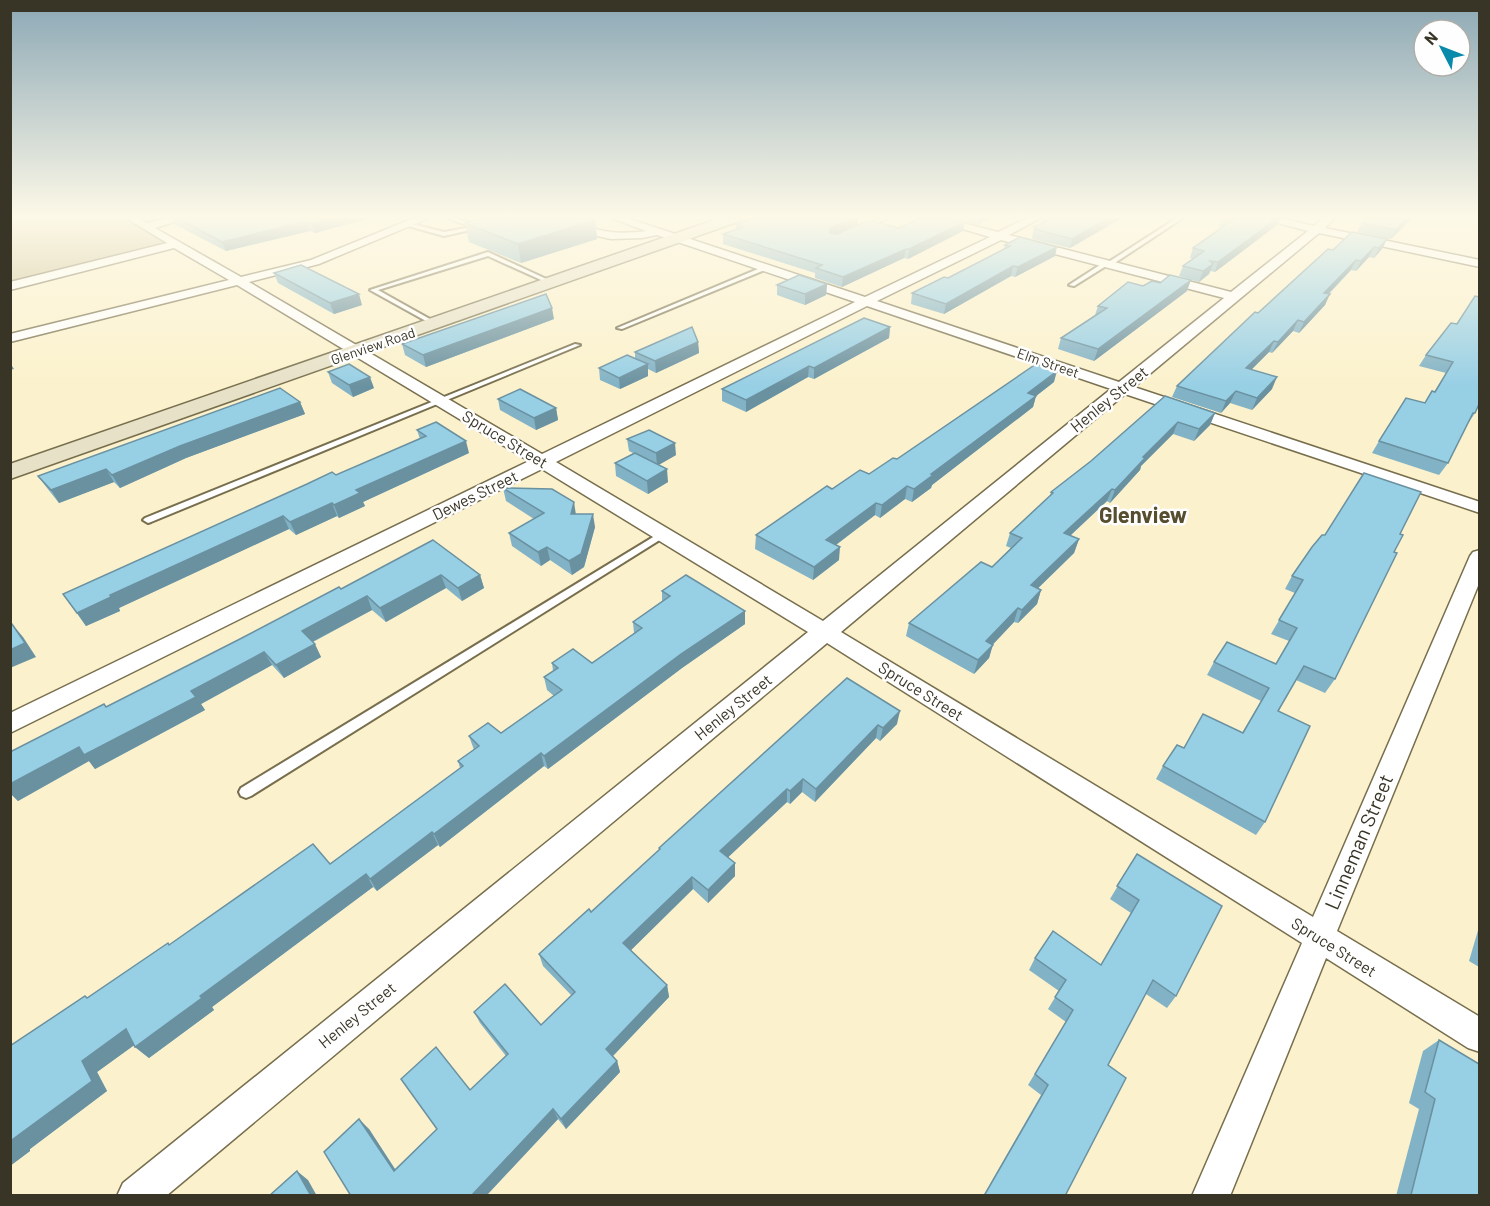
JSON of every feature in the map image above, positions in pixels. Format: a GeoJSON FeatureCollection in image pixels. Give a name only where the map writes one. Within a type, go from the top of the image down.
{"type":"FeatureCollection","features":[{"type":"Feature","properties":{"kind":"main road","name":"Glenview Road"},"geometry":{"type":"LineString","coordinates":[[10,472],[574,274]]}},
{"type":"Feature","properties":{"kind":"street"},"geometry":{"type":"LineString","coordinates":[[10,286],[57,274]]}},
{"type":"Feature","properties":{"kind":"street","name":"Spruce Street"},"geometry":{"type":"LineString","coordinates":[[229,274],[825,632],[1479,1036]]}},
{"type":"Feature","properties":{"kind":"street"},"geometry":{"type":"LineString","coordinates":[[10,338],[267,274]]}},
{"type":"Feature","properties":{"kind":"street","name":"Elm Street"},"geometry":{"type":"LineString","coordinates":[[784,274],[1479,508]]}},
{"type":"Feature","properties":{"kind":"street","name":"Dewes Street"},"geometry":{"type":"LineString","coordinates":[[10,724],[923,274]]}},
{"type":"Feature","properties":{"kind":"street"},"geometry":{"type":"LineString","coordinates":[[1146,274],[1233,297]]}},
{"type":"Feature","properties":{"kind":"street","name":"Henley Street"},"geometry":{"type":"LineString","coordinates":[[136,1196],[1261,274]]}},
{"type":"Feature","properties":{"kind":"street","name":"Linneman Street"},"geometry":{"type":"LineString","coordinates":[[1211,1196],[1479,556]]}},
{"type":"Feature","properties":{"kind":"lane"},"geometry":{"type":"LineString","coordinates":[[423,274],[373,290],[435,324]]}},
{"type":"Feature","properties":{"kind":"lane"},"geometry":{"type":"LineString","coordinates":[[533,274],[552,283]]}},
{"type":"Feature","properties":{"kind":"lane"},"geometry":{"type":"LineString","coordinates":[[620,328],[750,274]]}},
{"type":"Feature","properties":{"kind":"lane"},"geometry":{"type":"LineString","coordinates":[[1072,285],[1090,274]]}},
{"type":"Feature","properties":{"kind":"lane"},"geometry":{"type":"LineString","coordinates":[[148,520],[577,345]]}},
{"type":"Feature","properties":{"kind":"lane"},"geometry":{"type":"LineString","coordinates":[[246,792],[663,534]]}},
{"type":"Feature","properties":{"kind":"shaded area"},"geometry":{"type":"Polygon","coordinates":[[[11,274],[49,274],[11,284],[11,274]]]}},
{"type":"Feature","properties":{"kind":"building"},"geometry":{"type":"Polygon","coordinates":[[[276,274],[320,274],[359,294],[330,303],[276,274]]]}},
{"type":"Feature","properties":{"kind":"building"},"geometry":{"type":"Polygon","coordinates":[[[955,274],[998,274],[946,304],[912,293],[944,277],[948,278],[955,274]]]}},
{"type":"Feature","properties":{"kind":"building"},"geometry":{"type":"Polygon","coordinates":[[[1300,274],[1342,274],[1324,293],[1330,294],[1304,322],[1298,320],[1278,342],[1274,341],[1246,368],[1277,377],[1257,398],[1236,391],[1226,401],[1177,386],[1255,312],[1258,313],[1300,274]]]}},
{"type":"Feature","properties":{"kind":"building"},"geometry":{"type":"Polygon","coordinates":[[[799,275],[827,284],[805,294],[777,285],[799,275]]]}},
{"type":"Feature","properties":{"kind":"building"},"geometry":{"type":"Polygon","coordinates":[[[1170,275],[1191,280],[1098,349],[1061,338],[1107,308],[1098,306],[1128,282],[1143,286],[1152,281],[1160,283],[1170,275]]]}},
{"type":"Feature","properties":{"kind":"building"},"geometry":{"type":"Polygon","coordinates":[[[546,294],[552,308],[423,355],[402,344],[546,294]]]}},
{"type":"Feature","properties":{"kind":"building"},"geometry":{"type":"Polygon","coordinates":[[[1475,296],[1479,297],[1479,404],[1448,463],[1379,441],[1406,398],[1425,403],[1432,391],[1435,392],[1453,362],[1426,355],[1451,323],[1457,324],[1475,296]]]}},
{"type":"Feature","properties":{"kind":"building"},"geometry":{"type":"Polygon","coordinates":[[[864,318],[890,327],[814,368],[809,366],[746,400],[722,389],[864,318]]]}},
{"type":"Feature","properties":{"kind":"building"},"geometry":{"type":"Polygon","coordinates":[[[692,327],[698,342],[655,361],[635,352],[692,327]]]}},
{"type":"Feature","properties":{"kind":"building"},"geometry":{"type":"Polygon","coordinates":[[[627,355],[648,364],[619,378],[599,368],[627,355]]]}},
{"type":"Feature","properties":{"kind":"building"},"geometry":{"type":"Polygon","coordinates":[[[349,364],[370,377],[349,385],[328,372],[349,364]]]}},
{"type":"Feature","properties":{"kind":"building"},"geometry":{"type":"Polygon","coordinates":[[[1036,364],[1057,371],[1028,393],[1036,396],[914,489],[907,486],[882,505],[876,503],[826,540],[840,547],[814,567],[756,535],[827,486],[832,489],[860,470],[869,474],[893,458],[897,459],[1036,364]]]}},
{"type":"Feature","properties":{"kind":"building"},"geometry":{"type":"Polygon","coordinates":[[[280,388],[300,402],[180,446],[112,475],[106,469],[51,490],[38,476],[280,388]]]}},
{"type":"Feature","properties":{"kind":"building"},"geometry":{"type":"Polygon","coordinates":[[[520,389],[556,408],[534,418],[498,399],[520,389]]]}},
{"type":"Feature","properties":{"kind":"building"},"geometry":{"type":"Polygon","coordinates":[[[1165,396],[1215,413],[1199,429],[1178,422],[1143,457],[1145,458],[1115,490],[1112,489],[1064,533],[1079,539],[1031,585],[1041,590],[1022,610],[1018,608],[986,641],[993,645],[978,660],[909,623],[981,562],[992,567],[1022,538],[1010,533],[1053,493],[1051,492],[1091,461],[1165,396]]]}},
{"type":"Feature","properties":{"kind":"building"},"geometry":{"type":"Polygon","coordinates":[[[436,422],[466,441],[356,490],[360,493],[334,505],[332,503],[290,522],[283,516],[110,595],[111,597],[77,613],[63,594],[332,472],[336,475],[426,436],[417,430],[436,422]]]}},
{"type":"Feature","properties":{"kind":"building"},"geometry":{"type":"Polygon","coordinates":[[[649,430],[675,443],[656,453],[627,439],[649,430]]]}},
{"type":"Feature","properties":{"kind":"building"},"geometry":{"type":"Polygon","coordinates":[[[635,453],[667,469],[647,481],[615,463],[635,453]]]}},
{"type":"Feature","properties":{"kind":"building"},"geometry":{"type":"Polygon","coordinates":[[[1364,473],[1421,492],[1400,534],[1403,535],[1394,552],[1397,553],[1335,679],[1304,666],[1278,711],[1310,726],[1265,822],[1163,766],[1177,745],[1184,748],[1203,714],[1243,733],[1269,688],[1214,662],[1227,642],[1276,664],[1297,628],[1279,620],[1303,580],[1292,576],[1312,547],[1322,535],[1325,535],[1364,473]]]}},
{"type":"Feature","properties":{"kind":"building"},"geometry":{"type":"Polygon","coordinates":[[[503,488],[552,489],[574,502],[571,514],[593,514],[581,554],[569,561],[547,547],[538,552],[509,533],[544,513],[503,488]]]}},
{"type":"Feature","properties":{"kind":"building"},"geometry":{"type":"Polygon","coordinates":[[[433,540],[480,575],[458,588],[441,575],[380,608],[367,596],[302,631],[315,644],[276,665],[264,652],[191,691],[196,697],[84,755],[79,747],[10,784],[10,752],[104,704],[106,707],[433,540]]]}},
{"type":"Feature","properties":{"kind":"building"},"geometry":{"type":"Polygon","coordinates":[[[686,575],[745,611],[681,654],[544,756],[541,753],[370,879],[366,874],[200,996],[202,998],[135,1047],[126,1029],[82,1061],[92,1081],[10,1143],[10,1046],[85,996],[87,998],[168,943],[169,945],[313,844],[330,864],[463,766],[458,761],[479,746],[469,736],[488,723],[501,733],[562,690],[544,677],[558,668],[552,663],[573,649],[592,663],[642,628],[633,622],[670,596],[662,591],[686,575]]]}},
{"type":"Feature","properties":{"kind":"building"},"geometry":{"type":"Polygon","coordinates":[[[10,624],[25,643],[10,650],[10,624]]]}},
{"type":"Feature","properties":{"kind":"building"},"geometry":{"type":"Polygon","coordinates":[[[847,678],[900,711],[883,728],[878,725],[816,789],[803,779],[790,791],[787,789],[720,851],[735,863],[708,890],[692,877],[623,943],[667,985],[606,1049],[617,1061],[561,1119],[553,1109],[471,1196],[351,1196],[324,1152],[359,1119],[394,1171],[437,1129],[401,1079],[436,1047],[470,1090],[508,1054],[474,1012],[505,984],[541,1025],[575,992],[539,954],[589,909],[591,912],[847,678]]]}},
{"type":"Feature","properties":{"kind":"building"},"geometry":{"type":"Polygon","coordinates":[[[1137,854],[1222,906],[1176,996],[1153,980],[1108,1065],[1126,1078],[1065,1196],[984,1196],[1048,1085],[1035,1074],[1073,1010],[1055,997],[1066,980],[1035,958],[1053,931],[1101,965],[1139,900],[1117,886],[1137,854]]]}},
{"type":"Feature","properties":{"kind":"building"},"geometry":{"type":"Polygon","coordinates":[[[1439,1040],[1479,1064],[1479,1196],[1411,1195],[1435,1099],[1425,1092],[1439,1040]]]}},
{"type":"Feature","properties":{"kind":"building"},"geometry":{"type":"Polygon","coordinates":[[[297,1171],[311,1196],[269,1196],[297,1171]]]}},
{"type":"Feature","properties":{"kind":"district","name":"Glenview"},"geometry":{"type":"Point","coordinates":[1143,515]}}]}
